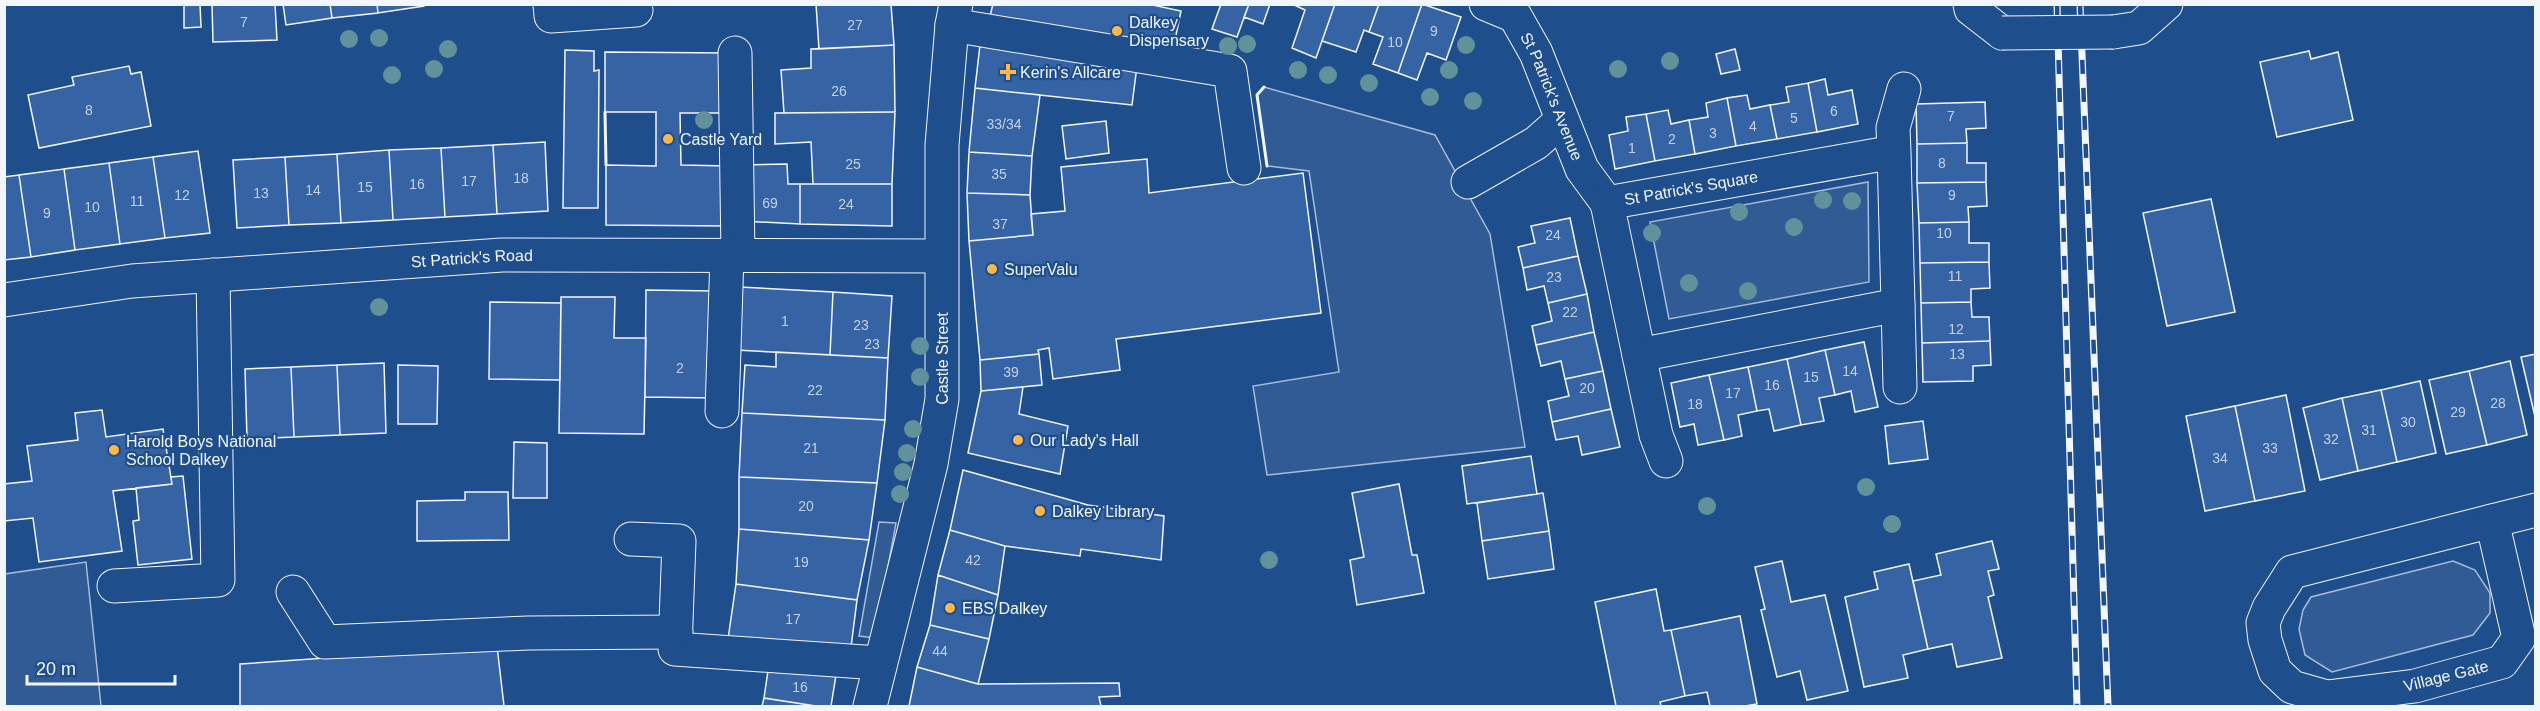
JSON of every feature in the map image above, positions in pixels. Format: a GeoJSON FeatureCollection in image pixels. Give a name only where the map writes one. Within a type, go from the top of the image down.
{"type":"FeatureCollection","features":[{"type":"Feature","properties":{"kind":"street"},"geometry":{"type":"LineString","coordinates":[[550,4],[551,16],[636,10]]}},
{"type":"Feature","properties":{"kind":"street","name":"St Patrick's Avenue"},"geometry":{"type":"LineString","coordinates":[[1486,4],[1515,16],[1536,54],[1582,169],[1607,203]]}},
{"type":"Feature","properties":{"kind":"street"},"geometry":{"type":"LineString","coordinates":[[1970,4],[1971,9],[2002,33],[2113,32],[2139,28],[2166,4]]}},
{"type":"Feature","properties":{"kind":"street"},"geometry":{"type":"LineString","coordinates":[[954,15],[1230,71],[1244,168]]}},
{"type":"Feature","properties":{"kind":"street","name":"Castle Street"},"geometry":{"type":"LineString","coordinates":[[870,706],[931,464],[942,399],[942,145],[954,15]]}},
{"type":"Feature","properties":{"kind":"street"},"geometry":{"type":"LineString","coordinates":[[722,411],[732,255],[735,53]]}},
{"type":"Feature","properties":{"kind":"street"},"geometry":{"type":"LineString","coordinates":[[1900,387],[1893,128],[1904,89]]}},
{"type":"Feature","properties":{"kind":"street"},"geometry":{"type":"LineString","coordinates":[[1468,182],[1536,143],[1562,120]]}},
{"type":"Feature","properties":{"kind":"street","name":"St Patrick's Square"},"geometry":{"type":"LineString","coordinates":[[1666,461],[1656,435],[1607,203],[1894,152]]}},
{"type":"Feature","properties":{"kind":"street","name":"St Patrick's Road"},"geometry":{"type":"LineString","coordinates":[[4,300],[132,281],[502,255],[941,256]]}},
{"type":"Feature","properties":{"kind":"street"},"geometry":{"type":"LineString","coordinates":[[114,586],[218,580],[213,275]]}},
{"type":"Feature","properties":{"kind":"street"},"geometry":{"type":"LineString","coordinates":[[1639,356],[1898,305]]}},
{"type":"Feature","properties":{"kind":"street","name":"Village Gate"},"geometry":{"type":"LineString","coordinates":[[2492,521],[2519,638],[2502,662],[2415,687],[2326,697],[2292,687],[2275,671],[2265,640],[2263,623],[2269,608],[2292,572],[2535,510]]}},
{"type":"Feature","properties":{"kind":"street"},"geometry":{"type":"LineString","coordinates":[[631,539],[680,541],[675,649],[879,663]]}},
{"type":"Feature","properties":{"kind":"street"},"geometry":{"type":"LineString","coordinates":[[293,592],[325,642],[528,633],[676,632]]}},
{"type":"Feature","properties":{"kind":"shaded area"},"geometry":{"type":"Polygon","coordinates":[[[1264,87],[1435,135],[1490,234],[1525,447],[1267,475],[1253,386],[1339,372],[1309,171],[1267,166],[1257,95],[1264,87]]]}},
{"type":"Feature","properties":{"kind":"shaded area"},"geometry":{"type":"Polygon","coordinates":[[[1868,182],[1869,282],[1669,319],[1650,222],[1868,182]]]}},
{"type":"Feature","properties":{"kind":"shaded area"},"geometry":{"type":"Polygon","coordinates":[[[879,522],[896,523],[875,638],[859,636],[879,522]]]}},
{"type":"Feature","properties":{"kind":"shaded area"},"geometry":{"type":"Polygon","coordinates":[[[2453,561],[2475,570],[2490,593],[2490,613],[2473,635],[2332,672],[2305,655],[2299,629],[2303,610],[2311,597],[2453,561]]]}},
{"type":"Feature","properties":{"kind":"shaded area"},"geometry":{"type":"Polygon","coordinates":[[[86,562],[101,706],[5,706],[5,574],[86,562]]]}},
{"type":"Feature","properties":{"kind":"building"},"geometry":{"type":"Polygon","coordinates":[[[184,4],[200,4],[201,27],[184,28],[184,4]]]}},
{"type":"Feature","properties":{"kind":"building"},"geometry":{"type":"Polygon","coordinates":[[[212,4],[275,4],[277,40],[213,42],[212,4]]]}},
{"type":"Feature","properties":{"kind":"building"},"geometry":{"type":"Polygon","coordinates":[[[283,4],[330,4],[332,18],[286,25],[283,4]]]}},
{"type":"Feature","properties":{"kind":"building"},"geometry":{"type":"Polygon","coordinates":[[[330,4],[377,4],[378,13],[332,18],[330,4]]]}},
{"type":"Feature","properties":{"kind":"building"},"geometry":{"type":"Polygon","coordinates":[[[377,4],[424,4],[424,6],[378,13],[377,4]]]}},
{"type":"Feature","properties":{"kind":"building"},"geometry":{"type":"Polygon","coordinates":[[[816,4],[891,4],[894,45],[819,49],[816,4]]]}},
{"type":"Feature","properties":{"kind":"building","name":"Dalkey Dispensary"},"geometry":{"type":"Polygon","coordinates":[[[993,4],[1148,4],[1181,11],[1173,50],[990,16],[993,4]]]}},
{"type":"Feature","properties":{"kind":"building"},"geometry":{"type":"Polygon","coordinates":[[[1221,4],[1249,4],[1237,37],[1212,29],[1221,4]]]}},
{"type":"Feature","properties":{"kind":"building"},"geometry":{"type":"Polygon","coordinates":[[[1249,4],[1270,4],[1263,24],[1244,17],[1249,4]]]}},
{"type":"Feature","properties":{"kind":"building"},"geometry":{"type":"Polygon","coordinates":[[[1292,4],[1335,4],[1316,58],[1292,48],[1305,10],[1292,4]]]}},
{"type":"Feature","properties":{"kind":"building"},"geometry":{"type":"Polygon","coordinates":[[[1335,4],[1379,4],[1369,32],[1364,30],[1356,52],[1322,41],[1335,4]]]}},
{"type":"Feature","properties":{"kind":"building"},"geometry":{"type":"Polygon","coordinates":[[[1379,4],[1422,4],[1398,73],[1373,64],[1383,37],[1369,32],[1379,4]]]}},
{"type":"Feature","properties":{"kind":"building"},"geometry":{"type":"Polygon","coordinates":[[[1422,4],[1461,17],[1446,60],[1427,53],[1417,80],[1398,73],[1422,4]]]}},
{"type":"Feature","properties":{"kind":"building"},"geometry":{"type":"Polygon","coordinates":[[[894,45],[895,112],[784,113],[781,70],[811,68],[811,49],[894,45]]]}},
{"type":"Feature","properties":{"kind":"building"},"geometry":{"type":"Polygon","coordinates":[[[980,45],[1137,66],[1132,105],[975,88],[980,45]]]}},
{"type":"Feature","properties":{"kind":"building"},"geometry":{"type":"Polygon","coordinates":[[[1735,49],[1740,70],[1721,74],[1716,54],[1735,49]]]}},
{"type":"Feature","properties":{"kind":"building"},"geometry":{"type":"Polygon","coordinates":[[[565,50],[594,51],[594,71],[599,70],[598,208],[563,208],[565,50]]]}},
{"type":"Feature","properties":{"kind":"building"},"geometry":{"type":"Polygon","coordinates":[[[2309,51],[2311,59],[2338,52],[2353,120],[2277,137],[2260,62],[2309,51]]]}},
{"type":"Feature","properties":{"kind":"building","name":"Castle Yard"},"geometry":{"type":"Polygon","coordinates":[[[605,52],[728,53],[727,113],[680,113],[681,165],[728,166],[728,226],[606,225],[606,165],[656,166],[656,112],[605,112],[605,52]]]}},
{"type":"Feature","properties":{"kind":"building"},"geometry":{"type":"Polygon","coordinates":[[[129,66],[131,74],[141,72],[151,126],[39,148],[28,95],[74,85],[72,77],[129,66]]]}},
{"type":"Feature","properties":{"kind":"building"},"geometry":{"type":"Polygon","coordinates":[[[1825,79],[1828,95],[1852,90],[1858,124],[1817,132],[1808,83],[1825,79]]]}},
{"type":"Feature","properties":{"kind":"building"},"geometry":{"type":"Polygon","coordinates":[[[1808,83],[1817,132],[1777,139],[1770,105],[1789,102],[1786,87],[1808,83]]]}},
{"type":"Feature","properties":{"kind":"building"},"geometry":{"type":"Polygon","coordinates":[[[975,88],[1040,95],[1032,156],[969,152],[975,88]]]}},
{"type":"Feature","properties":{"kind":"building"},"geometry":{"type":"Polygon","coordinates":[[[1747,95],[1750,109],[1770,105],[1777,139],[1736,146],[1727,98],[1747,95]]]}},
{"type":"Feature","properties":{"kind":"building"},"geometry":{"type":"Polygon","coordinates":[[[1727,98],[1736,146],[1695,154],[1689,120],[1708,117],[1706,103],[1727,98]]]}},
{"type":"Feature","properties":{"kind":"building"},"geometry":{"type":"Polygon","coordinates":[[[1985,102],[1986,128],[1966,129],[1967,143],[1917,144],[1916,104],[1985,102]]]}},
{"type":"Feature","properties":{"kind":"building"},"geometry":{"type":"Polygon","coordinates":[[[1668,110],[1671,124],[1689,120],[1695,154],[1655,161],[1646,114],[1668,110]]]}},
{"type":"Feature","properties":{"kind":"building"},"geometry":{"type":"Polygon","coordinates":[[[895,112],[892,184],[813,184],[811,142],[775,144],[775,113],[895,112]]]}},
{"type":"Feature","properties":{"kind":"building"},"geometry":{"type":"Polygon","coordinates":[[[1646,114],[1655,161],[1615,169],[1609,135],[1628,131],[1626,117],[1646,114]]]}},
{"type":"Feature","properties":{"kind":"building"},"geometry":{"type":"Polygon","coordinates":[[[1106,121],[1109,153],[1066,159],[1062,126],[1106,121]]]}},
{"type":"Feature","properties":{"kind":"building"},"geometry":{"type":"Polygon","coordinates":[[[545,142],[548,211],[497,214],[493,145],[545,142]]]}},
{"type":"Feature","properties":{"kind":"building"},"geometry":{"type":"Polygon","coordinates":[[[1967,143],[1967,163],[1986,163],[1986,182],[1917,183],[1917,144],[1967,143]]]}},
{"type":"Feature","properties":{"kind":"building"},"geometry":{"type":"Polygon","coordinates":[[[493,145],[497,214],[445,217],[441,148],[493,145]]]}},
{"type":"Feature","properties":{"kind":"building"},"geometry":{"type":"Polygon","coordinates":[[[441,148],[445,217],[393,220],[389,150],[441,148]]]}},
{"type":"Feature","properties":{"kind":"building"},"geometry":{"type":"Polygon","coordinates":[[[389,150],[393,220],[341,223],[337,154],[389,150]]]}},
{"type":"Feature","properties":{"kind":"building"},"geometry":{"type":"Polygon","coordinates":[[[198,151],[210,233],[165,238],[153,157],[198,151]]]}},
{"type":"Feature","properties":{"kind":"building"},"geometry":{"type":"Polygon","coordinates":[[[969,152],[1032,156],[1030,195],[967,193],[969,152]]]}},
{"type":"Feature","properties":{"kind":"building"},"geometry":{"type":"Polygon","coordinates":[[[337,154],[341,223],[289,225],[285,157],[337,154]]]}},
{"type":"Feature","properties":{"kind":"building"},"geometry":{"type":"Polygon","coordinates":[[[153,157],[165,238],[120,244],[109,163],[153,157]]]}},
{"type":"Feature","properties":{"kind":"building"},"geometry":{"type":"Polygon","coordinates":[[[285,157],[289,225],[237,228],[233,160],[285,157]]]}},
{"type":"Feature","properties":{"kind":"building"},"geometry":{"type":"Polygon","coordinates":[[[1147,159],[1149,193],[1303,173],[1321,313],[1116,339],[1120,370],[1053,379],[1049,348],[1038,350],[1039,354],[980,360],[969,241],[1033,235],[1031,214],[1065,211],[1061,167],[1147,159]]]}},
{"type":"Feature","properties":{"kind":"building"},"geometry":{"type":"Polygon","coordinates":[[[109,163],[120,244],[75,250],[64,169],[109,163]]]}},
{"type":"Feature","properties":{"kind":"building"},"geometry":{"type":"Polygon","coordinates":[[[787,164],[788,184],[800,184],[800,224],[741,221],[742,165],[787,164]]]}},
{"type":"Feature","properties":{"kind":"building"},"geometry":{"type":"Polygon","coordinates":[[[64,169],[75,250],[31,257],[19,175],[64,169]]]}},
{"type":"Feature","properties":{"kind":"building"},"geometry":{"type":"Polygon","coordinates":[[[19,175],[31,257],[4,260],[4,177],[19,175]]]}},
{"type":"Feature","properties":{"kind":"building"},"geometry":{"type":"Polygon","coordinates":[[[1986,182],[1987,206],[1968,207],[1969,222],[1919,223],[1917,183],[1986,182]]]}},
{"type":"Feature","properties":{"kind":"building"},"geometry":{"type":"Polygon","coordinates":[[[800,184],[892,184],[892,226],[800,224],[800,184]]]}},
{"type":"Feature","properties":{"kind":"building"},"geometry":{"type":"Polygon","coordinates":[[[967,193],[1030,195],[1033,235],[969,241],[967,193]]]}},
{"type":"Feature","properties":{"kind":"building"},"geometry":{"type":"Polygon","coordinates":[[[2211,199],[2235,312],[2167,326],[2143,213],[2211,199]]]}},
{"type":"Feature","properties":{"kind":"building"},"geometry":{"type":"Polygon","coordinates":[[[1570,218],[1578,256],[1523,268],[1518,247],[1535,243],[1531,226],[1570,218]]]}},
{"type":"Feature","properties":{"kind":"building"},"geometry":{"type":"Polygon","coordinates":[[[1969,222],[1969,243],[1989,243],[1989,262],[1920,263],[1919,223],[1969,222]]]}},
{"type":"Feature","properties":{"kind":"building"},"geometry":{"type":"Polygon","coordinates":[[[1578,256],[1587,294],[1548,303],[1544,286],[1527,290],[1523,268],[1578,256]]]}},
{"type":"Feature","properties":{"kind":"building"},"geometry":{"type":"Polygon","coordinates":[[[1989,262],[1990,288],[1971,289],[1971,302],[1921,303],[1920,263],[1989,262]]]}},
{"type":"Feature","properties":{"kind":"building"},"geometry":{"type":"Polygon","coordinates":[[[739,287],[833,292],[830,355],[736,350],[739,287]]]}},
{"type":"Feature","properties":{"kind":"building"},"geometry":{"type":"Polygon","coordinates":[[[646,290],[715,291],[714,398],[645,397],[646,290]]]}},
{"type":"Feature","properties":{"kind":"building"},"geometry":{"type":"Polygon","coordinates":[[[833,292],[892,296],[888,358],[830,355],[833,292]]]}},
{"type":"Feature","properties":{"kind":"building"},"geometry":{"type":"Polygon","coordinates":[[[1587,294],[1594,332],[1536,345],[1532,326],[1552,321],[1548,303],[1587,294]]]}},
{"type":"Feature","properties":{"kind":"building"},"geometry":{"type":"Polygon","coordinates":[[[561,297],[615,297],[614,338],[646,338],[644,434],[559,433],[561,297]]]}},
{"type":"Feature","properties":{"kind":"building"},"geometry":{"type":"Polygon","coordinates":[[[490,302],[561,303],[560,380],[489,379],[490,302]]]}},
{"type":"Feature","properties":{"kind":"building"},"geometry":{"type":"Polygon","coordinates":[[[1971,302],[1972,317],[1989,317],[1990,341],[1922,343],[1921,303],[1971,302]]]}},
{"type":"Feature","properties":{"kind":"building"},"geometry":{"type":"Polygon","coordinates":[[[1594,332],[1603,371],[1565,379],[1561,361],[1541,366],[1536,345],[1594,332]]]}},
{"type":"Feature","properties":{"kind":"building"},"geometry":{"type":"Polygon","coordinates":[[[1990,341],[1991,365],[1973,366],[1973,381],[1923,382],[1922,343],[1990,341]]]}},
{"type":"Feature","properties":{"kind":"building"},"geometry":{"type":"Polygon","coordinates":[[[1864,342],[1878,407],[1855,412],[1851,391],[1835,395],[1825,350],[1864,342]]]}},
{"type":"Feature","properties":{"kind":"building"},"geometry":{"type":"Polygon","coordinates":[[[1825,350],[1835,395],[1819,398],[1824,421],[1801,425],[1787,359],[1825,350]]]}},
{"type":"Feature","properties":{"kind":"building"},"geometry":{"type":"Polygon","coordinates":[[[776,352],[888,358],[885,420],[742,413],[745,365],[776,367],[776,352]]]}},
{"type":"Feature","properties":{"kind":"building"},"geometry":{"type":"Polygon","coordinates":[[[1039,354],[1042,385],[981,391],[980,360],[1039,354]]]}},
{"type":"Feature","properties":{"kind":"building"},"geometry":{"type":"Polygon","coordinates":[[[2536,354],[2536,421],[2521,357],[2536,354]]]}},
{"type":"Feature","properties":{"kind":"building"},"geometry":{"type":"Polygon","coordinates":[[[1787,359],[1801,425],[1774,431],[1769,409],[1757,411],[1748,367],[1787,359]]]}},
{"type":"Feature","properties":{"kind":"building"},"geometry":{"type":"Polygon","coordinates":[[[2510,361],[2527,435],[2487,445],[2469,371],[2510,361]]]}},
{"type":"Feature","properties":{"kind":"building"},"geometry":{"type":"Polygon","coordinates":[[[384,363],[386,433],[340,435],[337,365],[384,363]]]}},
{"type":"Feature","properties":{"kind":"building"},"geometry":{"type":"Polygon","coordinates":[[[337,365],[340,435],[294,437],[291,367],[337,365]]]}},
{"type":"Feature","properties":{"kind":"building"},"geometry":{"type":"Polygon","coordinates":[[[398,365],[438,366],[437,424],[398,424],[398,365]]]}},
{"type":"Feature","properties":{"kind":"building"},"geometry":{"type":"Polygon","coordinates":[[[291,367],[294,437],[247,439],[245,369],[291,367]]]}},
{"type":"Feature","properties":{"kind":"building"},"geometry":{"type":"Polygon","coordinates":[[[1748,367],[1757,411],[1738,415],[1742,436],[1724,440],[1709,375],[1748,367]]]}},
{"type":"Feature","properties":{"kind":"building"},"geometry":{"type":"Polygon","coordinates":[[[1603,371],[1611,409],[1552,422],[1548,401],[1569,396],[1565,379],[1603,371]]]}},
{"type":"Feature","properties":{"kind":"building"},"geometry":{"type":"Polygon","coordinates":[[[2469,371],[2487,445],[2446,454],[2429,380],[2469,371]]]}},
{"type":"Feature","properties":{"kind":"building"},"geometry":{"type":"Polygon","coordinates":[[[1709,375],[1724,440],[1698,445],[1694,424],[1680,427],[1671,383],[1709,375]]]}},
{"type":"Feature","properties":{"kind":"building"},"geometry":{"type":"Polygon","coordinates":[[[2420,381],[2436,453],[2397,462],[2381,390],[2420,381]]]}},
{"type":"Feature","properties":{"kind":"building","name":"Our Lady's Hall"},"geometry":{"type":"Polygon","coordinates":[[[1023,387],[1019,414],[1068,426],[1060,474],[968,453],[981,391],[1023,387]]]}},
{"type":"Feature","properties":{"kind":"building"},"geometry":{"type":"Polygon","coordinates":[[[2381,390],[2397,462],[2358,471],[2342,398],[2381,390]]]}},
{"type":"Feature","properties":{"kind":"building"},"geometry":{"type":"Polygon","coordinates":[[[2286,395],[2305,491],[2255,501],[2235,406],[2286,395]]]}},
{"type":"Feature","properties":{"kind":"building"},"geometry":{"type":"Polygon","coordinates":[[[2342,398],[2358,471],[2320,480],[2303,408],[2342,398]]]}},
{"type":"Feature","properties":{"kind":"building"},"geometry":{"type":"Polygon","coordinates":[[[2235,406],[2255,501],[2205,511],[2186,416],[2235,406]]]}},
{"type":"Feature","properties":{"kind":"building"},"geometry":{"type":"Polygon","coordinates":[[[1611,409],[1620,447],[1582,455],[1578,436],[1556,440],[1552,422],[1611,409]]]}},
{"type":"Feature","properties":{"kind":"building"},"geometry":{"type":"Polygon","coordinates":[[[102,410],[106,437],[163,429],[172,484],[113,491],[122,551],[39,562],[33,518],[4,521],[4,484],[32,481],[27,446],[78,440],[75,413],[102,410]]]}},
{"type":"Feature","properties":{"kind":"building"},"geometry":{"type":"Polygon","coordinates":[[[742,413],[885,420],[877,483],[739,477],[742,413]]]}},
{"type":"Feature","properties":{"kind":"building"},"geometry":{"type":"Polygon","coordinates":[[[1923,421],[1928,459],[1889,464],[1885,426],[1923,421]]]}},
{"type":"Feature","properties":{"kind":"building"},"geometry":{"type":"Polygon","coordinates":[[[514,442],[547,443],[547,498],[513,498],[514,442]]]}},
{"type":"Feature","properties":{"kind":"building"},"geometry":{"type":"Polygon","coordinates":[[[1531,456],[1537,494],[1467,504],[1462,466],[1531,456]]]}},
{"type":"Feature","properties":{"kind":"building","name":"Dalkey Library"},"geometry":{"type":"Polygon","coordinates":[[[963,470],[1088,505],[1164,516],[1161,560],[1081,549],[1080,556],[1005,546],[950,530],[963,470]]]}},
{"type":"Feature","properties":{"kind":"building"},"geometry":{"type":"Polygon","coordinates":[[[183,476],[192,559],[138,565],[133,521],[139,520],[136,488],[172,484],[171,477],[183,476]]]}},
{"type":"Feature","properties":{"kind":"building"},"geometry":{"type":"Polygon","coordinates":[[[739,477],[877,483],[869,540],[739,529],[739,477]]]}},
{"type":"Feature","properties":{"kind":"building"},"geometry":{"type":"Polygon","coordinates":[[[1399,484],[1412,555],[1417,555],[1424,593],[1357,605],[1350,560],[1364,557],[1352,493],[1399,484]]]}},
{"type":"Feature","properties":{"kind":"building"},"geometry":{"type":"Polygon","coordinates":[[[465,492],[508,492],[509,540],[417,541],[417,501],[465,500],[465,492]]]}},
{"type":"Feature","properties":{"kind":"building"},"geometry":{"type":"Polygon","coordinates":[[[1543,493],[1549,531],[1482,541],[1477,503],[1543,493]]]}},
{"type":"Feature","properties":{"kind":"building"},"geometry":{"type":"Polygon","coordinates":[[[739,529],[869,540],[857,600],[736,584],[739,529]]]}},
{"type":"Feature","properties":{"kind":"building"},"geometry":{"type":"Polygon","coordinates":[[[950,530],[1005,546],[998,595],[938,575],[950,530]]]}},
{"type":"Feature","properties":{"kind":"building"},"geometry":{"type":"Polygon","coordinates":[[[1549,531],[1554,569],[1488,579],[1482,541],[1549,531]]]}},
{"type":"Feature","properties":{"kind":"building"},"geometry":{"type":"Polygon","coordinates":[[[1992,541],[1999,569],[1988,571],[1994,595],[1988,597],[2002,658],[1957,667],[1952,644],[1928,649],[1913,581],[1941,575],[1936,554],[1992,541]]]}},
{"type":"Feature","properties":{"kind":"building"},"geometry":{"type":"Polygon","coordinates":[[[1782,561],[1791,602],[1825,595],[1848,691],[1807,700],[1800,671],[1777,677],[1761,610],[1765,609],[1755,567],[1782,561]]]}},
{"type":"Feature","properties":{"kind":"building"},"geometry":{"type":"Polygon","coordinates":[[[1909,564],[1928,649],[1903,655],[1908,678],[1864,687],[1845,597],[1878,589],[1874,572],[1909,564]]]}},
{"type":"Feature","properties":{"kind":"building"},"geometry":{"type":"Polygon","coordinates":[[[938,575],[998,595],[989,639],[930,625],[938,575]]]}},
{"type":"Feature","properties":{"kind":"building"},"geometry":{"type":"Polygon","coordinates":[[[736,584],[857,600],[850,655],[728,639],[736,584]]]}},
{"type":"Feature","properties":{"kind":"building"},"geometry":{"type":"Polygon","coordinates":[[[1656,589],[1664,631],[1671,630],[1685,696],[1660,702],[1661,706],[1616,706],[1595,602],[1656,589]]]}},
{"type":"Feature","properties":{"kind":"building"},"geometry":{"type":"Polygon","coordinates":[[[1740,616],[1757,704],[1710,706],[1707,692],[1685,696],[1671,630],[1740,616]]]}},
{"type":"Feature","properties":{"kind":"building"},"geometry":{"type":"Polygon","coordinates":[[[930,625],[989,639],[978,684],[917,667],[930,625]]]}},
{"type":"Feature","properties":{"kind":"building"},"geometry":{"type":"Polygon","coordinates":[[[497,646],[504,706],[240,706],[240,664],[497,646]]]}},
{"type":"Feature","properties":{"kind":"building"},"geometry":{"type":"Polygon","coordinates":[[[769,664],[836,675],[831,706],[764,698],[769,664]]]}},
{"type":"Feature","properties":{"kind":"building"},"geometry":{"type":"Polygon","coordinates":[[[917,667],[978,684],[1119,683],[1120,696],[1099,697],[1101,706],[909,706],[917,667]]]}},
{"type":"Feature","properties":{"kind":"building"},"geometry":{"type":"Polygon","coordinates":[[[764,698],[816,706],[762,706],[764,698]]]}},
{"type":"Feature","properties":{"kind":"railway"},"geometry":{"type":"LineString","coordinates":[[2057,4],[2077,706]]}},
{"type":"Feature","properties":{"kind":"railway"},"geometry":{"type":"LineString","coordinates":[[2080,4],[2108,706]]}},
{"type":"Feature","properties":{"kind":"wall"},"geometry":{"type":"LineString","coordinates":[[1264,87],[1257,95],[1267,166]]}},
{"type":"Feature","properties":{"kind":"wall"},"geometry":{"type":"LineString","coordinates":[[605,112],[606,165]]}},
{"type":"Feature","properties":{"kind":"place","name":"Dalkey Dispensary"},"geometry":{"type":"Point","coordinates":[1117,31]}},
{"type":"Feature","properties":{"kind":"place","name":"Kerin's Allcare"},"geometry":{"type":"Point","coordinates":[1008,72]}},
{"type":"Feature","properties":{"kind":"place","name":"Castle Yard"},"geometry":{"type":"Point","coordinates":[668,139]}},
{"type":"Feature","properties":{"kind":"place","name":"SuperValu"},"geometry":{"type":"Point","coordinates":[992,269]}},
{"type":"Feature","properties":{"kind":"place","name":"Our Lady's Hall"},"geometry":{"type":"Point","coordinates":[1018,440]}},
{"type":"Feature","properties":{"kind":"place","name":"Harold Boys National School Dalkey"},"geometry":{"type":"Point","coordinates":[114,450]}},
{"type":"Feature","properties":{"kind":"place","name":"Dalkey Library"},"geometry":{"type":"Point","coordinates":[1040,511]}},
{"type":"Feature","properties":{"kind":"place","name":"EBS Dalkey"},"geometry":{"type":"Point","coordinates":[950,608]}}]}
